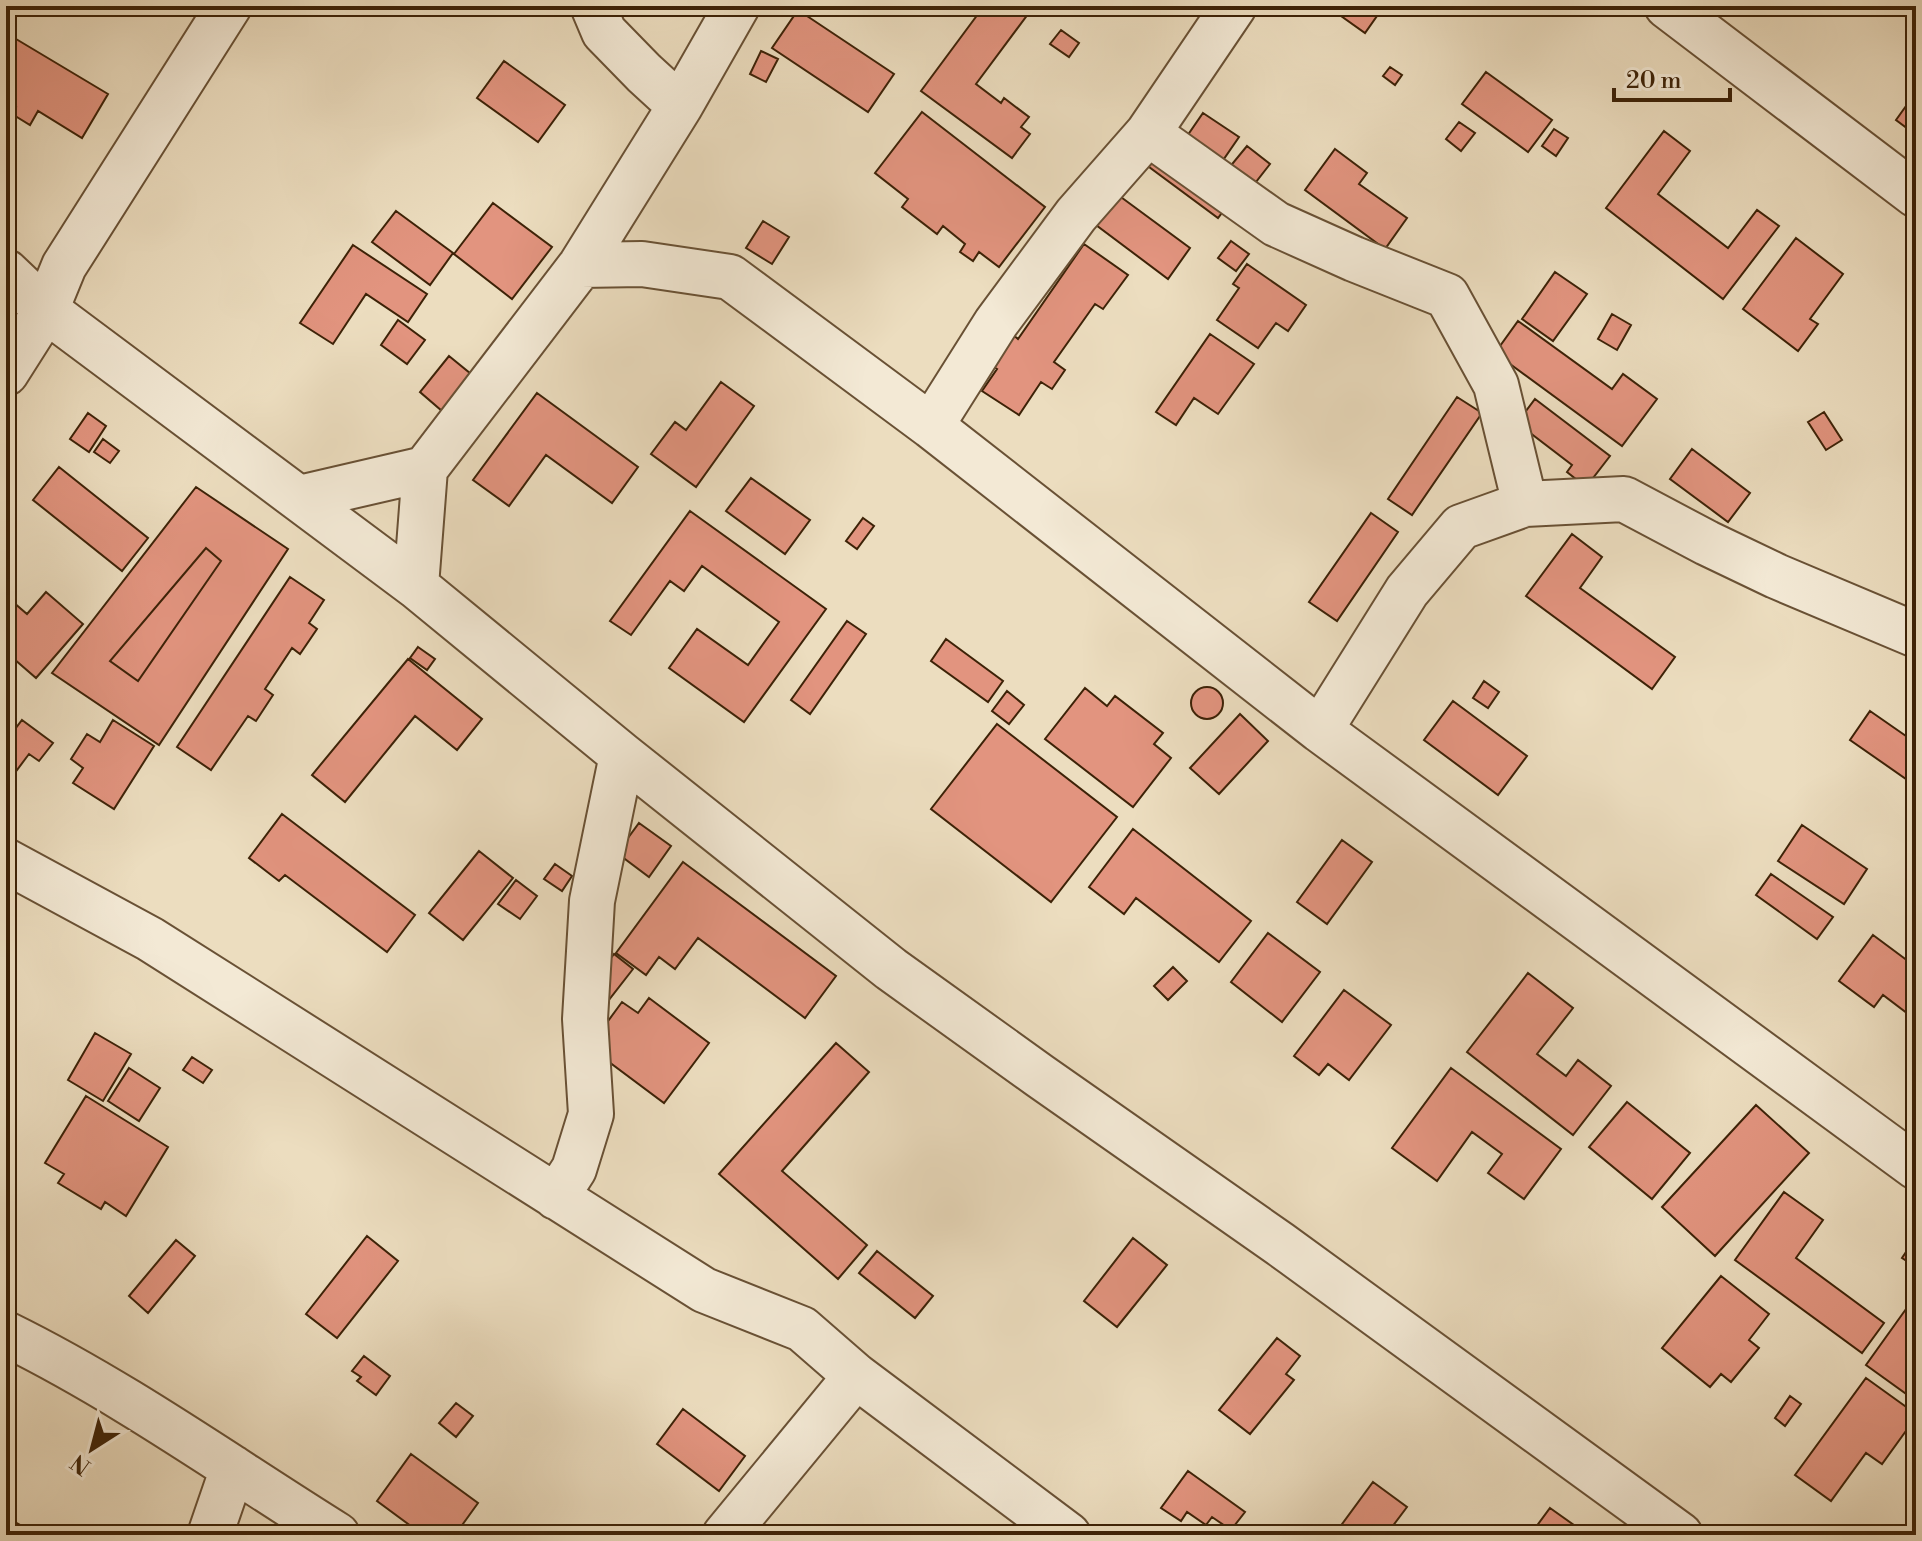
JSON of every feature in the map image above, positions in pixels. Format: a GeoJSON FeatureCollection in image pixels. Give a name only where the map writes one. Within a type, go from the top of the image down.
{"type":"FeatureCollection","features":[{"type":"Feature","properties":{"kind":"street"},"geometry":{"type":"LineString","coordinates":[[6,373],[46,310],[64,266],[229,6]]}},
{"type":"Feature","properties":{"kind":"street"},"geometry":{"type":"LineString","coordinates":[[593,6],[604,32],[680,106]]}},
{"type":"Feature","properties":{"kind":"street"},"geometry":{"type":"LineString","coordinates":[[416,586],[425,469],[581,265],[680,106],[737,6]]}},
{"type":"Feature","properties":{"kind":"street"},"geometry":{"type":"LineString","coordinates":[[931,426],[996,323],[1076,215],[1148,133],[1234,6]]}},
{"type":"Feature","properties":{"kind":"street"},"geometry":{"type":"LineString","coordinates":[[1667,6],[1916,195]]}},
{"type":"Feature","properties":{"kind":"street"},"geometry":{"type":"LineString","coordinates":[[1148,133],[1276,224],[1447,296],[1496,385],[1525,504]]}},
{"type":"Feature","properties":{"kind":"street"},"geometry":{"type":"LineString","coordinates":[[581,265],[642,264],[730,277],[931,426],[1320,730],[1916,1167]]}},
{"type":"Feature","properties":{"kind":"street"},"geometry":{"type":"LineString","coordinates":[[6,272],[46,310],[416,586],[891,969],[1280,1244],[1680,1535]]}},
{"type":"Feature","properties":{"kind":"street"},"geometry":{"type":"LineString","coordinates":[[300,498],[425,469]]}},
{"type":"Feature","properties":{"kind":"street"},"geometry":{"type":"LineString","coordinates":[[1320,730],[1407,591],[1461,527],[1525,504],[1624,499],[1776,576],[1916,635]]}},
{"type":"Feature","properties":{"kind":"street"},"geometry":{"type":"LineString","coordinates":[[556,1197],[574,1169],[591,1114],[585,1019],[592,901],[622,755]]}},
{"type":"Feature","properties":{"kind":"street"},"geometry":{"type":"LineString","coordinates":[[6,861],[150,939],[704,1290],[802,1329],[856,1376],[1068,1535]]}},
{"type":"Feature","properties":{"kind":"street"},"geometry":{"type":"LineString","coordinates":[[6,1334],[182,1434],[337,1535]]}},
{"type":"Feature","properties":{"kind":"street"},"geometry":{"type":"LineString","coordinates":[[725,1535],[856,1376]]}},
{"type":"Feature","properties":{"kind":"street"},"geometry":{"type":"LineString","coordinates":[[210,1535],[233,1468]]}},
{"type":"Feature","properties":{"kind":"building"},"geometry":{"type":"Polygon","coordinates":[[[984,6],[1034,6],[976,84],[1001,103],[1004,98],[1029,117],[1021,127],[1030,134],[1012,158],[921,91],[984,6]]]}},
{"type":"Feature","properties":{"kind":"building"},"geometry":{"type":"Polygon","coordinates":[[[1327,6],[1384,6],[1365,33],[1327,6]]]}},
{"type":"Feature","properties":{"kind":"building"},"geometry":{"type":"Polygon","coordinates":[[[798,10],[894,74],[868,112],[772,48],[798,10]]]}},
{"type":"Feature","properties":{"kind":"building"},"geometry":{"type":"Polygon","coordinates":[[[1061,30],[1079,43],[1069,57],[1050,44],[1061,30]]]}},
{"type":"Feature","properties":{"kind":"building"},"geometry":{"type":"Polygon","coordinates":[[[6,33],[108,94],[82,138],[38,111],[30,125],[12,114],[16,107],[6,101],[6,33]]]}},
{"type":"Feature","properties":{"kind":"building"},"geometry":{"type":"Polygon","coordinates":[[[761,51],[778,59],[766,82],[750,74],[761,51]]]}},
{"type":"Feature","properties":{"kind":"building"},"geometry":{"type":"Polygon","coordinates":[[[504,61],[565,105],[538,142],[477,98],[504,61]]]}},
{"type":"Feature","properties":{"kind":"building"},"geometry":{"type":"Polygon","coordinates":[[[1390,67],[1402,75],[1395,85],[1383,76],[1390,67]]]}},
{"type":"Feature","properties":{"kind":"building"},"geometry":{"type":"Polygon","coordinates":[[[1486,72],[1552,120],[1528,152],[1462,104],[1486,72]]]}},
{"type":"Feature","properties":{"kind":"building"},"geometry":{"type":"Polygon","coordinates":[[[1911,99],[1916,102],[1916,135],[1896,120],[1911,99]]]}},
{"type":"Feature","properties":{"kind":"building"},"geometry":{"type":"Polygon","coordinates":[[[922,112],[1045,207],[999,267],[979,252],[973,261],[960,252],[965,244],[943,226],[937,234],[902,207],[908,199],[875,173],[922,112]]]}},
{"type":"Feature","properties":{"kind":"building"},"geometry":{"type":"Polygon","coordinates":[[[1203,113],[1239,137],[1219,166],[1183,142],[1203,113]]]}},
{"type":"Feature","properties":{"kind":"building"},"geometry":{"type":"Polygon","coordinates":[[[1459,122],[1475,133],[1461,151],[1446,139],[1459,122]]]}},
{"type":"Feature","properties":{"kind":"building"},"geometry":{"type":"Polygon","coordinates":[[[1554,129],[1568,138],[1556,156],[1542,146],[1554,129]]]}},
{"type":"Feature","properties":{"kind":"building"},"geometry":{"type":"Polygon","coordinates":[[[1664,131],[1690,151],[1658,194],[1728,248],[1757,210],[1779,226],[1723,299],[1606,208],[1664,131]]]}},
{"type":"Feature","properties":{"kind":"building"},"geometry":{"type":"Polygon","coordinates":[[[1153,145],[1230,202],[1218,218],[1141,161],[1153,145]]]}},
{"type":"Feature","properties":{"kind":"building"},"geometry":{"type":"Polygon","coordinates":[[[1247,146],[1270,164],[1252,187],[1228,169],[1247,146]]]}},
{"type":"Feature","properties":{"kind":"building"},"geometry":{"type":"Polygon","coordinates":[[[1335,149],[1367,173],[1359,184],[1407,218],[1385,249],[1305,190],[1335,149]]]}},
{"type":"Feature","properties":{"kind":"building"},"geometry":{"type":"Polygon","coordinates":[[[1110,189],[1190,248],[1168,279],[1088,219],[1110,189]]]}},
{"type":"Feature","properties":{"kind":"building"},"geometry":{"type":"Polygon","coordinates":[[[493,203],[552,247],[512,299],[454,254],[493,203]]]}},
{"type":"Feature","properties":{"kind":"building"},"geometry":{"type":"Polygon","coordinates":[[[396,211],[453,253],[430,285],[372,242],[396,211]]]}},
{"type":"Feature","properties":{"kind":"building"},"geometry":{"type":"Polygon","coordinates":[[[763,221],[789,237],[772,264],[746,248],[763,221]]]}},
{"type":"Feature","properties":{"kind":"building"},"geometry":{"type":"Polygon","coordinates":[[[1796,238],[1843,274],[1810,319],[1818,324],[1798,351],[1743,309],[1796,238]]]}},
{"type":"Feature","properties":{"kind":"building"},"geometry":{"type":"Polygon","coordinates":[[[1231,241],[1249,254],[1236,271],[1218,258],[1231,241]]]}},
{"type":"Feature","properties":{"kind":"building"},"geometry":{"type":"Polygon","coordinates":[[[1084,244],[1128,275],[1103,309],[1095,304],[1054,362],[1065,370],[1052,389],[1041,382],[1019,415],[982,391],[997,369],[990,365],[1012,334],[1018,339],[1084,244]]]}},
{"type":"Feature","properties":{"kind":"building"},"geometry":{"type":"Polygon","coordinates":[[[353,245],[427,294],[408,322],[366,294],[333,344],[300,323],[353,245]]]}},
{"type":"Feature","properties":{"kind":"building"},"geometry":{"type":"Polygon","coordinates":[[[1247,264],[1306,305],[1288,331],[1276,323],[1258,348],[1217,320],[1239,288],[1233,284],[1247,264]]]}},
{"type":"Feature","properties":{"kind":"building"},"geometry":{"type":"Polygon","coordinates":[[[1555,272],[1587,294],[1553,341],[1522,319],[1555,272]]]}},
{"type":"Feature","properties":{"kind":"building"},"geometry":{"type":"Polygon","coordinates":[[[1612,314],[1631,325],[1617,350],[1598,339],[1612,314]]]}},
{"type":"Feature","properties":{"kind":"building"},"geometry":{"type":"Polygon","coordinates":[[[398,320],[425,340],[407,364],[381,345],[398,320]]]}},
{"type":"Feature","properties":{"kind":"building"},"geometry":{"type":"Polygon","coordinates":[[[1518,321],[1612,389],[1623,374],[1657,399],[1622,446],[1495,353],[1518,321]]]}},
{"type":"Feature","properties":{"kind":"building"},"geometry":{"type":"Polygon","coordinates":[[[1210,334],[1254,364],[1218,414],[1194,398],[1176,425],[1156,412],[1210,334]]]}},
{"type":"Feature","properties":{"kind":"building"},"geometry":{"type":"Polygon","coordinates":[[[449,356],[471,374],[442,411],[420,392],[449,356]]]}},
{"type":"Feature","properties":{"kind":"building"},"geometry":{"type":"Polygon","coordinates":[[[721,382],[754,406],[696,487],[651,454],[675,422],[686,430],[721,382]]]}},
{"type":"Feature","properties":{"kind":"building"},"geometry":{"type":"Polygon","coordinates":[[[537,393],[638,467],[612,503],[546,455],[509,506],[473,480],[537,393]]]}},
{"type":"Feature","properties":{"kind":"building"},"geometry":{"type":"Polygon","coordinates":[[[1457,397],[1482,413],[1412,515],[1388,499],[1457,397]]]}},
{"type":"Feature","properties":{"kind":"building"},"geometry":{"type":"Polygon","coordinates":[[[1535,399],[1610,456],[1586,487],[1567,472],[1572,465],[1517,423],[1535,399]]]}},
{"type":"Feature","properties":{"kind":"building"},"geometry":{"type":"Polygon","coordinates":[[[1824,412],[1842,440],[1826,450],[1808,422],[1824,412]]]}},
{"type":"Feature","properties":{"kind":"building"},"geometry":{"type":"Polygon","coordinates":[[[88,413],[106,426],[89,452],[70,439],[88,413]]]}},
{"type":"Feature","properties":{"kind":"building"},"geometry":{"type":"Polygon","coordinates":[[[103,439],[119,451],[110,463],[94,452],[103,439]]]}},
{"type":"Feature","properties":{"kind":"building"},"geometry":{"type":"Polygon","coordinates":[[[1692,449],[1750,493],[1728,522],[1670,479],[1692,449]]]}},
{"type":"Feature","properties":{"kind":"building"},"geometry":{"type":"Polygon","coordinates":[[[59,467],[148,538],[122,571],[33,500],[59,467]]]}},
{"type":"Feature","properties":{"kind":"building"},"geometry":{"type":"Polygon","coordinates":[[[751,478],[810,520],[785,554],[726,511],[751,478]]]}},
{"type":"Feature","properties":{"kind":"building"},"geometry":{"type":"Polygon","coordinates":[[[196,487],[288,549],[159,745],[52,673],[196,487]],[[206,548],[110,661],[138,681],[221,561],[206,548]]]}},
{"type":"Feature","properties":{"kind":"building"},"geometry":{"type":"Polygon","coordinates":[[[690,511],[826,609],[744,722],[669,668],[697,629],[748,665],[779,622],[702,566],[684,591],[670,581],[631,635],[610,621],[690,511]]]}},
{"type":"Feature","properties":{"kind":"building"},"geometry":{"type":"Polygon","coordinates":[[[1371,513],[1398,532],[1337,621],[1309,602],[1371,513]]]}},
{"type":"Feature","properties":{"kind":"building"},"geometry":{"type":"Polygon","coordinates":[[[863,518],[874,526],[857,549],[846,541],[863,518]]]}},
{"type":"Feature","properties":{"kind":"building"},"geometry":{"type":"Polygon","coordinates":[[[1572,534],[1602,557],[1580,588],[1675,657],[1652,689],[1526,596],[1572,534]]]}},
{"type":"Feature","properties":{"kind":"building"},"geometry":{"type":"Polygon","coordinates":[[[206,548],[221,561],[138,681],[110,661],[206,548]]]}},
{"type":"Feature","properties":{"kind":"building"},"geometry":{"type":"Polygon","coordinates":[[[290,577],[324,600],[309,623],[317,629],[300,654],[292,648],[265,689],[273,695],[256,721],[248,716],[211,770],[177,747],[290,577]]]}},
{"type":"Feature","properties":{"kind":"building"},"geometry":{"type":"Polygon","coordinates":[[[46,592],[83,624],[36,678],[6,652],[6,596],[27,614],[46,592]]]}},
{"type":"Feature","properties":{"kind":"building"},"geometry":{"type":"Polygon","coordinates":[[[847,621],[866,634],[810,714],[791,700],[847,621]]]}},
{"type":"Feature","properties":{"kind":"building"},"geometry":{"type":"Polygon","coordinates":[[[946,639],[1003,681],[988,702],[931,661],[946,639]]]}},
{"type":"Feature","properties":{"kind":"building"},"geometry":{"type":"Polygon","coordinates":[[[418,647],[435,659],[427,670],[410,658],[418,647]]]}},
{"type":"Feature","properties":{"kind":"building"},"geometry":{"type":"Polygon","coordinates":[[[408,659],[482,719],[457,750],[415,716],[345,802],[312,775],[408,659]]]}},
{"type":"Feature","properties":{"kind":"building"},"geometry":{"type":"Polygon","coordinates":[[[1484,681],[1499,692],[1488,708],[1473,698],[1484,681]]]}},
{"type":"Feature","properties":{"kind":"building"},"geometry":{"type":"Polygon","coordinates":[[[1207,687],[1218,692],[1223,703],[1218,714],[1207,719],[1196,714],[1191,703],[1196,692],[1207,687]]]}},
{"type":"Feature","properties":{"kind":"building"},"geometry":{"type":"Polygon","coordinates":[[[1085,688],[1107,706],[1115,696],[1163,733],[1154,744],[1171,758],[1133,807],[1045,739],[1085,688]]]}},
{"type":"Feature","properties":{"kind":"building"},"geometry":{"type":"Polygon","coordinates":[[[1007,691],[1024,705],[1009,724],[992,711],[1007,691]]]}},
{"type":"Feature","properties":{"kind":"building"},"geometry":{"type":"Polygon","coordinates":[[[1453,701],[1527,756],[1498,795],[1424,740],[1453,701]]]}},
{"type":"Feature","properties":{"kind":"building"},"geometry":{"type":"Polygon","coordinates":[[[1870,711],[1916,743],[1916,786],[1850,740],[1870,711]]]}},
{"type":"Feature","properties":{"kind":"building"},"geometry":{"type":"Polygon","coordinates":[[[1240,714],[1268,741],[1219,794],[1190,768],[1240,714]]]}},
{"type":"Feature","properties":{"kind":"building"},"geometry":{"type":"Polygon","coordinates":[[[22,720],[53,743],[39,761],[29,754],[17,770],[6,761],[6,741],[22,720]]]}},
{"type":"Feature","properties":{"kind":"building"},"geometry":{"type":"Polygon","coordinates":[[[113,720],[154,746],[114,809],[73,783],[83,768],[71,759],[87,734],[100,742],[113,720]]]}},
{"type":"Feature","properties":{"kind":"building"},"geometry":{"type":"Polygon","coordinates":[[[997,724],[1117,817],[1051,902],[931,809],[997,724]]]}},
{"type":"Feature","properties":{"kind":"building"},"geometry":{"type":"Polygon","coordinates":[[[282,814],[415,915],[387,952],[285,875],[279,881],[249,858],[282,814]]]}},
{"type":"Feature","properties":{"kind":"building"},"geometry":{"type":"Polygon","coordinates":[[[639,823],[671,846],[649,877],[617,853],[639,823]]]}},
{"type":"Feature","properties":{"kind":"building"},"geometry":{"type":"Polygon","coordinates":[[[1802,825],[1867,869],[1844,904],[1778,861],[1802,825]]]}},
{"type":"Feature","properties":{"kind":"building"},"geometry":{"type":"Polygon","coordinates":[[[1133,829],[1251,921],[1219,962],[1136,898],[1124,914],[1089,887],[1133,829]]]}},
{"type":"Feature","properties":{"kind":"building"},"geometry":{"type":"Polygon","coordinates":[[[1342,840],[1372,862],[1327,924],[1297,902],[1342,840]]]}},
{"type":"Feature","properties":{"kind":"building"},"geometry":{"type":"Polygon","coordinates":[[[479,851],[513,878],[463,940],[429,913],[479,851]]]}},
{"type":"Feature","properties":{"kind":"building"},"geometry":{"type":"Polygon","coordinates":[[[683,862],[836,976],[805,1018],[698,938],[675,969],[659,957],[646,975],[616,953],[683,862]]]}},
{"type":"Feature","properties":{"kind":"building"},"geometry":{"type":"Polygon","coordinates":[[[555,864],[572,876],[562,891],[544,879],[555,864]]]}},
{"type":"Feature","properties":{"kind":"building"},"geometry":{"type":"Polygon","coordinates":[[[1771,874],[1833,917],[1817,939],[1756,895],[1771,874]]]}},
{"type":"Feature","properties":{"kind":"building"},"geometry":{"type":"Polygon","coordinates":[[[516,880],[537,896],[520,919],[498,904],[516,880]]]}},
{"type":"Feature","properties":{"kind":"building"},"geometry":{"type":"Polygon","coordinates":[[[1268,933],[1320,972],[1282,1022],[1231,982],[1268,933]]]}},
{"type":"Feature","properties":{"kind":"building"},"geometry":{"type":"Polygon","coordinates":[[[1873,935],[1916,967],[1916,1020],[1883,995],[1874,1007],[1839,981],[1873,935]]]}},
{"type":"Feature","properties":{"kind":"building"},"geometry":{"type":"Polygon","coordinates":[[[614,954],[633,969],[608,1001],[589,987],[614,954]]]}},
{"type":"Feature","properties":{"kind":"building"},"geometry":{"type":"Polygon","coordinates":[[[1173,967],[1187,981],[1168,1000],[1154,986],[1173,967]]]}},
{"type":"Feature","properties":{"kind":"building"},"geometry":{"type":"Polygon","coordinates":[[[1528,973],[1573,1008],[1537,1054],[1566,1076],[1578,1060],[1611,1086],[1573,1135],[1467,1052],[1528,973]]]}},
{"type":"Feature","properties":{"kind":"building"},"geometry":{"type":"Polygon","coordinates":[[[1344,990],[1391,1025],[1349,1080],[1328,1064],[1319,1075],[1294,1056],[1344,990]]]}},
{"type":"Feature","properties":{"kind":"building"},"geometry":{"type":"Polygon","coordinates":[[[649,998],[709,1043],[664,1103],[589,1047],[622,1002],[638,1013],[649,998]]]}},
{"type":"Feature","properties":{"kind":"building"},"geometry":{"type":"Polygon","coordinates":[[[95,1033],[131,1054],[103,1101],[68,1080],[95,1033]]]}},
{"type":"Feature","properties":{"kind":"building"},"geometry":{"type":"Polygon","coordinates":[[[836,1043],[869,1072],[782,1171],[867,1245],[838,1279],[719,1174],[836,1043]]]}},
{"type":"Feature","properties":{"kind":"building"},"geometry":{"type":"Polygon","coordinates":[[[192,1057],[212,1070],[203,1083],[183,1070],[192,1057]]]}},
{"type":"Feature","properties":{"kind":"building"},"geometry":{"type":"Polygon","coordinates":[[[129,1068],[160,1088],[139,1121],[108,1101],[129,1068]]]}},
{"type":"Feature","properties":{"kind":"building"},"geometry":{"type":"Polygon","coordinates":[[[1451,1068],[1561,1149],[1524,1199],[1488,1173],[1502,1154],[1472,1132],[1437,1181],[1392,1148],[1451,1068]]]}},
{"type":"Feature","properties":{"kind":"building"},"geometry":{"type":"Polygon","coordinates":[[[86,1096],[168,1147],[126,1216],[105,1202],[101,1209],[58,1183],[64,1174],[45,1163],[86,1096]]]}},
{"type":"Feature","properties":{"kind":"building"},"geometry":{"type":"Polygon","coordinates":[[[1627,1102],[1690,1153],[1652,1199],[1589,1147],[1627,1102]]]}},
{"type":"Feature","properties":{"kind":"building"},"geometry":{"type":"Polygon","coordinates":[[[1756,1105],[1809,1153],[1715,1256],[1662,1207],[1756,1105]]]}},
{"type":"Feature","properties":{"kind":"building"},"geometry":{"type":"Polygon","coordinates":[[[1784,1192],[1823,1220],[1796,1258],[1884,1323],[1862,1353],[1735,1260],[1784,1192]]]}},
{"type":"Feature","properties":{"kind":"building"},"geometry":{"type":"Polygon","coordinates":[[[367,1236],[398,1261],[337,1338],[306,1314],[367,1236]]]}},
{"type":"Feature","properties":{"kind":"building"},"geometry":{"type":"Polygon","coordinates":[[[1916,1237],[1916,1267],[1902,1258],[1916,1237]]]}},
{"type":"Feature","properties":{"kind":"building"},"geometry":{"type":"Polygon","coordinates":[[[1133,1238],[1167,1265],[1117,1327],[1084,1301],[1133,1238]]]}},
{"type":"Feature","properties":{"kind":"building"},"geometry":{"type":"Polygon","coordinates":[[[176,1240],[195,1256],[148,1313],[129,1296],[176,1240]]]}},
{"type":"Feature","properties":{"kind":"building"},"geometry":{"type":"Polygon","coordinates":[[[877,1251],[933,1296],[915,1318],[859,1273],[877,1251]]]}},
{"type":"Feature","properties":{"kind":"building"},"geometry":{"type":"Polygon","coordinates":[[[1721,1276],[1769,1314],[1749,1340],[1759,1348],[1731,1382],[1721,1374],[1710,1387],[1662,1348],[1721,1276]]]}},
{"type":"Feature","properties":{"kind":"building"},"geometry":{"type":"Polygon","coordinates":[[[1916,1295],[1916,1401],[1866,1365],[1916,1295]]]}},
{"type":"Feature","properties":{"kind":"building"},"geometry":{"type":"Polygon","coordinates":[[[1277,1338],[1300,1356],[1286,1374],[1294,1380],[1250,1434],[1219,1410],[1277,1338]]]}},
{"type":"Feature","properties":{"kind":"building"},"geometry":{"type":"Polygon","coordinates":[[[364,1356],[390,1376],[376,1395],[357,1381],[361,1377],[352,1371],[364,1356]]]}},
{"type":"Feature","properties":{"kind":"building"},"geometry":{"type":"Polygon","coordinates":[[[1866,1378],[1916,1417],[1882,1464],[1866,1453],[1831,1501],[1795,1475],[1866,1378]]]}},
{"type":"Feature","properties":{"kind":"building"},"geometry":{"type":"Polygon","coordinates":[[[1790,1396],[1801,1404],[1785,1426],[1775,1418],[1790,1396]]]}},
{"type":"Feature","properties":{"kind":"building"},"geometry":{"type":"Polygon","coordinates":[[[456,1403],[473,1416],[456,1437],[439,1423],[456,1403]]]}},
{"type":"Feature","properties":{"kind":"building"},"geometry":{"type":"Polygon","coordinates":[[[683,1409],[745,1456],[719,1491],[657,1444],[683,1409]]]}},
{"type":"Feature","properties":{"kind":"building"},"geometry":{"type":"Polygon","coordinates":[[[411,1454],[478,1503],[455,1535],[423,1535],[377,1501],[411,1454]]]}},
{"type":"Feature","properties":{"kind":"building"},"geometry":{"type":"Polygon","coordinates":[[[1188,1471],[1245,1512],[1231,1530],[1212,1517],[1206,1525],[1187,1512],[1181,1521],[1161,1508],[1188,1471]]]}},
{"type":"Feature","properties":{"kind":"building"},"geometry":{"type":"Polygon","coordinates":[[[1373,1482],[1407,1507],[1386,1535],[1334,1535],[1373,1482]]]}},
{"type":"Feature","properties":{"kind":"building"},"geometry":{"type":"Polygon","coordinates":[[[1550,1508],[1588,1535],[1530,1535],[1550,1508]]]}},
{"type":"Feature","properties":{"kind":"building"},"geometry":{"type":"Polygon","coordinates":[[[6,1517],[38,1535],[6,1535],[6,1517]]]}}]}
